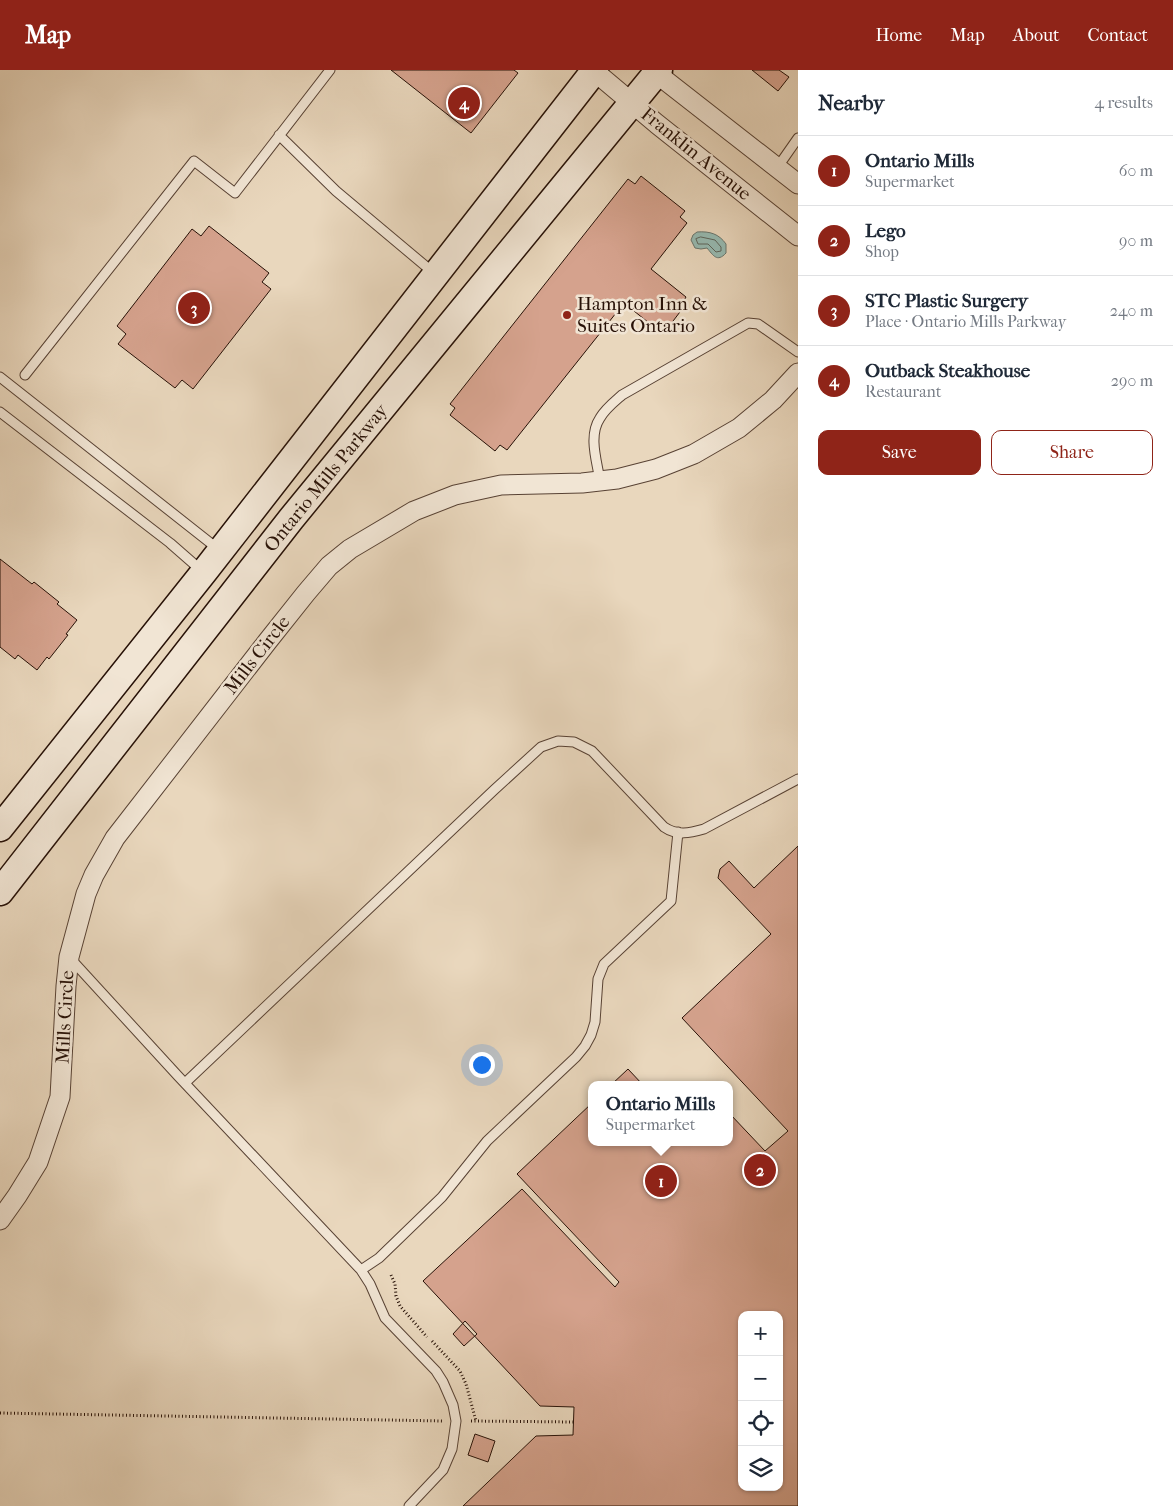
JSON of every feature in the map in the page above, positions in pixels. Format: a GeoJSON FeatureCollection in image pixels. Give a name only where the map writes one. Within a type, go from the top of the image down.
{"type":"FeatureCollection","features":[{"type":"Feature","properties":{"kind":"main road","name":"Ontario Mills Parkway"},"geometry":{"type":"LineString","coordinates":[[0,828],[204,572],[594,70]]}},
{"type":"Feature","properties":{"kind":"main road","name":"Ontario Mills Parkway"},"geometry":{"type":"LineString","coordinates":[[0,892],[292,519],[633,102],[656,71]]}},
{"type":"Feature","properties":{"kind":"street","name":"Franklin Avenue"},"geometry":{"type":"LineString","coordinates":[[594,70],[798,236]]}},
{"type":"Feature","properties":{"kind":"street","name":"Franklin Avenue"},"geometry":{"type":"LineString","coordinates":[[656,71],[798,184]]}},
{"type":"Feature","properties":{"kind":"street","name":"Mills Circle"},"geometry":{"type":"LineString","coordinates":[[0,1220],[38,1162],[60,1097],[69,957],[86,894],[94,875],[115,838],[272,635],[328,566],[350,549],[414,511],[455,496],[501,486],[582,484],[617,479],[656,469],[694,454],[739,428],[773,400],[798,373]]}},
{"type":"Feature","properties":{"kind":"lane"},"geometry":{"type":"LineString","coordinates":[[25,376],[194,161],[235,193],[330,70]]}},
{"type":"Feature","properties":{"kind":"lane"},"geometry":{"type":"LineString","coordinates":[[279,135],[336,191],[435,274]]}},
{"type":"Feature","properties":{"kind":"lane"},"geometry":{"type":"LineString","coordinates":[[776,168],[798,138]]}},
{"type":"Feature","properties":{"kind":"lane"},"geometry":{"type":"LineString","coordinates":[[600,481],[594,430],[607,408],[622,395],[748,323],[758,324],[798,352]]}},
{"type":"Feature","properties":{"kind":"lane"},"geometry":{"type":"LineString","coordinates":[[0,377],[220,550]]}},
{"type":"Feature","properties":{"kind":"lane"},"geometry":{"type":"LineString","coordinates":[[0,412],[170,543],[204,572]]}},
{"type":"Feature","properties":{"kind":"lane"},"geometry":{"type":"LineString","coordinates":[[185,1083],[541,747],[558,741],[574,742],[592,751],[664,827],[671,832],[687,833],[704,829],[798,779]]}},
{"type":"Feature","properties":{"kind":"lane"},"geometry":{"type":"LineString","coordinates":[[361,1270],[378,1258],[442,1198],[487,1141],[576,1057],[585,1046],[595,1022],[598,979],[604,964],[671,901],[678,832]]}},
{"type":"Feature","properties":{"kind":"lane"},"geometry":{"type":"LineString","coordinates":[[69,957],[361,1270],[370,1284],[386,1318],[436,1371],[443,1382],[453,1405],[456,1421],[452,1449],[443,1470],[409,1506]]}},
{"type":"Feature","properties":{"kind":"path"},"geometry":{"type":"LineString","coordinates":[[0,1413],[574,1422]]}},
{"type":"Feature","properties":{"kind":"water"},"geometry":{"type":"Polygon","coordinates":[[[697,232],[710,233],[720,238],[726,244],[726,253],[718,258],[707,248],[695,248],[691,240],[697,232]]]}},
{"type":"Feature","properties":{"kind":"building"},"geometry":{"type":"Polygon","coordinates":[[[391,70],[514,70],[518,73],[471,133],[391,70]]]}},
{"type":"Feature","properties":{"kind":"building"},"geometry":{"type":"Polygon","coordinates":[[[752,70],[779,70],[789,77],[778,91],[752,70]]]}},
{"type":"Feature","properties":{"kind":"building","name":"Hampton Inn & Suites Ontario"},"geometry":{"type":"Polygon","coordinates":[[[641,176],[685,211],[680,217],[687,223],[651,269],[686,297],[683,302],[686,304],[667,329],[663,325],[659,331],[624,303],[507,450],[500,445],[495,451],[450,415],[455,408],[450,404],[628,179],[635,184],[641,176]]]}},
{"type":"Feature","properties":{"kind":"building"},"geometry":{"type":"Polygon","coordinates":[[[209,226],[269,273],[262,282],[271,289],[193,389],[182,380],[175,388],[118,344],[126,334],[117,326],[192,229],[201,236],[209,226]]]}},
{"type":"Feature","properties":{"kind":"building"},"geometry":{"type":"Polygon","coordinates":[[[0,559],[32,584],[34,582],[59,602],[57,604],[77,620],[49,659],[47,657],[37,670],[18,655],[15,659],[0,647],[0,559]]]}},
{"type":"Feature","properties":{"kind":"building"},"geometry":{"type":"Polygon","coordinates":[[[798,846],[798,1506],[463,1506],[536,1436],[573,1435],[574,1407],[540,1406],[423,1281],[522,1189],[615,1287],[619,1282],[517,1174],[588,1107],[588,1146],[733,1146],[733,1117],[765,1151],[788,1131],[682,1018],[771,934],[718,878],[720,869],[729,861],[754,888],[798,846]]]}},
{"type":"Feature","properties":{"kind":"building"},"geometry":{"type":"Polygon","coordinates":[[[628,1069],[639,1081],[615,1081],[628,1069]]]}},
{"type":"Feature","properties":{"kind":"building"},"geometry":{"type":"Polygon","coordinates":[[[465,1321],[477,1334],[464,1346],[453,1334],[465,1321]]]}},
{"type":"Feature","properties":{"kind":"building"},"geometry":{"type":"Polygon","coordinates":[[[475,1434],[495,1441],[488,1462],[468,1455],[475,1434]]]}},
{"type":"Feature","properties":{"kind":"place","name":"Outback Steakhouse"},"geometry":{"type":"Point","coordinates":[464,103]}},
{"type":"Feature","properties":{"kind":"place","name":"STC Plastic Surgery"},"geometry":{"type":"Point","coordinates":[194,308]}},
{"type":"Feature","properties":{"kind":"place","name":"Hampton Inn & Suites Ontario"},"geometry":{"type":"Point","coordinates":[567,315]}},
{"type":"Feature","properties":{"kind":"place","name":"Lego"},"geometry":{"type":"Point","coordinates":[760,1170]}},
{"type":"Feature","properties":{"kind":"place","name":"Ontario Mills"},"geometry":{"type":"Point","coordinates":[661,1181]}}]}
